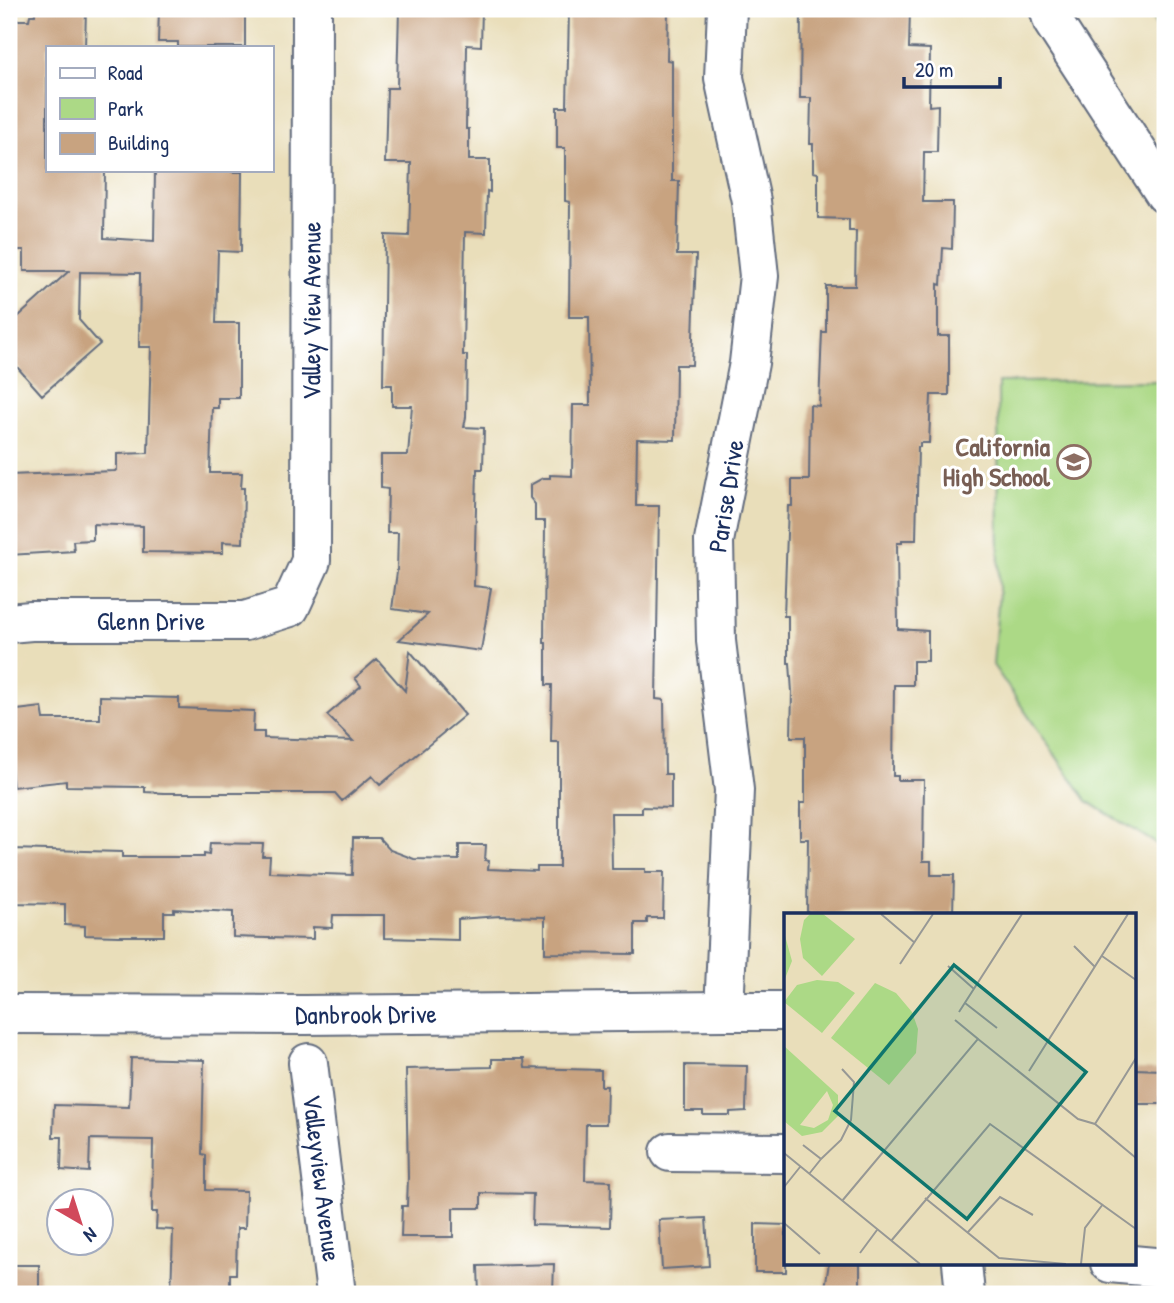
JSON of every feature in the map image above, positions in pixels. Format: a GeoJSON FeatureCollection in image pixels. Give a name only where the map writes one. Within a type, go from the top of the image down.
{"type":"FeatureCollection","features":[{"type":"Feature","properties":{"kind":"street","name":"Valley View Avenue"},"geometry":{"type":"LineString","coordinates":[[290,607],[311,561],[312,9]]}},
{"type":"Feature","properties":{"kind":"street","name":"Parise Drive"},"geometry":{"type":"LineString","coordinates":[[724,1011],[734,790],[716,641],[715,541],[749,363],[759,276],[751,201],[724,78],[727,9]]}},
{"type":"Feature","properties":{"kind":"street"},"geometry":{"type":"LineString","coordinates":[[1049,9],[1053,22],[1165,194]]}},
{"type":"Feature","properties":{"kind":"street","name":"Glenn Drive"},"geometry":{"type":"LineString","coordinates":[[9,623],[245,621],[290,607]]}},
{"type":"Feature","properties":{"kind":"street"},"geometry":{"type":"LineString","coordinates":[[724,1011],[784,1011]]}},
{"type":"Feature","properties":{"kind":"street","name":"Danbrook Drive"},"geometry":{"type":"LineString","coordinates":[[9,1013],[303,1015],[724,1011]]}},
{"type":"Feature","properties":{"kind":"street","name":"Valleyview Avenue"},"geometry":{"type":"LineString","coordinates":[[308,1063],[335,1294]]}},
{"type":"Feature","properties":{"kind":"street"},"geometry":{"type":"LineString","coordinates":[[670,1152],[784,1153]]}},
{"type":"Feature","properties":{"kind":"street"},"geometry":{"type":"LineString","coordinates":[[962,1264],[965,1294]]}},
{"type":"Feature","properties":{"kind":"street"},"geometry":{"type":"LineString","coordinates":[[1121,1264],[1165,1268]]}},
{"type":"Feature","properties":{"kind":"green space"},"geometry":{"type":"Polygon","coordinates":[[[1147,9],[1165,9],[1165,41],[1147,9]]]}},
{"type":"Feature","properties":{"kind":"green space"},"geometry":{"type":"Polygon","coordinates":[[[1165,381],[1165,849],[1087,801],[993,665],[999,592],[998,382],[1165,381]]]}},
{"type":"Feature","properties":{"kind":"building"},"geometry":{"type":"Polygon","coordinates":[[[35,9],[86,9],[85,46],[46,46],[46,172],[105,172],[104,238],[154,241],[155,172],[242,172],[241,252],[218,251],[216,323],[239,323],[239,398],[218,398],[218,408],[212,408],[210,473],[242,473],[241,488],[244,488],[243,543],[223,542],[223,553],[143,552],[143,526],[93,524],[93,540],[73,541],[74,551],[9,555],[9,475],[115,471],[117,454],[148,453],[151,347],[139,347],[140,273],[80,272],[79,320],[100,344],[42,395],[9,358],[9,325],[69,271],[24,271],[24,250],[14,250],[15,173],[9,173],[9,20],[29,20],[30,15],[35,15],[35,9]]]}},
{"type":"Feature","properties":{"kind":"building"},"geometry":{"type":"Polygon","coordinates":[[[159,9],[230,9],[229,14],[245,15],[245,46],[178,46],[178,42],[158,42],[159,9]]]}},
{"type":"Feature","properties":{"kind":"building"},"geometry":{"type":"Polygon","coordinates":[[[399,9],[482,9],[481,46],[467,45],[466,129],[469,129],[469,160],[490,160],[490,192],[487,191],[486,233],[465,232],[463,355],[467,355],[464,427],[484,428],[483,469],[477,469],[474,586],[491,588],[481,651],[399,640],[428,614],[392,609],[398,533],[387,533],[388,489],[381,488],[381,455],[408,455],[412,406],[392,406],[392,385],[383,385],[385,235],[409,236],[411,163],[385,163],[387,88],[397,88],[399,9]]]}},
{"type":"Feature","properties":{"kind":"building"},"geometry":{"type":"Polygon","coordinates":[[[569,9],[668,9],[667,60],[672,61],[672,181],[679,181],[677,255],[696,255],[692,365],[676,365],[675,440],[637,439],[636,506],[659,506],[656,699],[664,700],[665,774],[671,774],[671,808],[642,807],[642,813],[611,813],[612,869],[664,872],[663,918],[647,918],[647,923],[635,923],[635,954],[545,953],[545,917],[458,919],[458,940],[384,938],[384,915],[333,915],[332,928],[313,927],[313,939],[233,937],[233,912],[174,909],[174,912],[164,912],[164,936],[119,936],[85,935],[85,926],[65,925],[65,904],[9,903],[11,849],[122,852],[122,857],[204,857],[204,854],[209,855],[210,843],[263,844],[262,856],[270,856],[269,872],[352,875],[353,838],[379,838],[390,850],[414,859],[459,860],[459,845],[486,845],[485,860],[489,861],[488,869],[537,871],[537,867],[559,867],[559,742],[551,742],[552,685],[546,685],[544,643],[545,521],[535,521],[535,504],[530,498],[530,485],[543,478],[550,478],[550,475],[572,476],[573,405],[590,405],[589,317],[569,317],[570,202],[565,201],[565,148],[557,148],[557,107],[567,107],[569,9]]]}},
{"type":"Feature","properties":{"kind":"building"},"geometry":{"type":"Polygon","coordinates":[[[801,9],[910,9],[909,48],[930,49],[929,106],[938,105],[937,152],[924,152],[923,202],[953,202],[952,249],[943,248],[941,285],[938,284],[938,336],[949,336],[949,395],[931,395],[929,443],[920,443],[918,447],[916,540],[902,540],[902,543],[897,543],[898,629],[928,631],[928,661],[913,661],[913,685],[894,685],[893,776],[898,776],[898,780],[924,780],[923,861],[931,861],[931,875],[954,875],[953,913],[807,913],[808,839],[800,839],[800,803],[805,803],[805,737],[791,737],[792,692],[788,663],[788,616],[784,616],[788,506],[792,506],[792,480],[809,480],[810,405],[819,406],[822,332],[826,332],[826,286],[855,286],[856,231],[849,231],[849,219],[818,218],[818,173],[813,172],[813,144],[810,144],[811,98],[800,98],[801,9]]]}},
{"type":"Feature","properties":{"kind":"building"},"geometry":{"type":"Polygon","coordinates":[[[410,651],[465,715],[380,785],[372,776],[342,801],[335,793],[164,793],[145,792],[145,787],[66,786],[66,781],[13,787],[9,767],[9,711],[42,707],[44,719],[100,719],[100,696],[179,698],[179,708],[254,711],[253,732],[264,732],[264,738],[353,741],[327,715],[361,686],[355,678],[377,659],[405,691],[410,651]]]}},
{"type":"Feature","properties":{"kind":"building"},"geometry":{"type":"Polygon","coordinates":[[[131,1058],[204,1060],[202,1154],[206,1155],[206,1190],[246,1191],[245,1228],[237,1228],[236,1274],[230,1274],[230,1294],[171,1294],[173,1230],[156,1229],[157,1212],[152,1212],[153,1140],[90,1139],[89,1172],[61,1170],[62,1137],[53,1137],[54,1105],[129,1107],[131,1058]]]}},
{"type":"Feature","properties":{"kind":"building"},"geometry":{"type":"Polygon","coordinates":[[[492,1059],[524,1059],[525,1068],[601,1070],[601,1086],[607,1086],[606,1124],[586,1124],[585,1180],[611,1181],[610,1227],[532,1225],[533,1194],[481,1193],[481,1208],[453,1208],[453,1237],[401,1237],[402,1206],[407,1206],[408,1177],[406,1069],[492,1067],[492,1059]]]}},
{"type":"Feature","properties":{"kind":"building"},"geometry":{"type":"Polygon","coordinates":[[[685,1065],[747,1066],[746,1111],[730,1112],[730,1115],[703,1115],[703,1111],[685,1111],[685,1065]]]}},
{"type":"Feature","properties":{"kind":"building"},"geometry":{"type":"Polygon","coordinates":[[[1136,1069],[1162,1070],[1161,1104],[1136,1104],[1136,1069]]]}},
{"type":"Feature","properties":{"kind":"building"},"geometry":{"type":"Polygon","coordinates":[[[706,1218],[709,1266],[662,1269],[659,1220],[706,1218]]]}},
{"type":"Feature","properties":{"kind":"building"},"geometry":{"type":"Polygon","coordinates":[[[755,1224],[784,1225],[786,1272],[755,1272],[755,1224]]]}},
{"type":"Feature","properties":{"kind":"building"},"geometry":{"type":"Polygon","coordinates":[[[554,1264],[553,1292],[479,1294],[478,1266],[554,1264]]]}},
{"type":"Feature","properties":{"kind":"building"},"geometry":{"type":"Polygon","coordinates":[[[829,1264],[860,1264],[860,1294],[824,1294],[829,1264]]]}},
{"type":"Feature","properties":{"kind":"building"},"geometry":{"type":"Polygon","coordinates":[[[9,1265],[39,1265],[39,1291],[36,1291],[36,1294],[9,1294],[9,1265]]]}},
{"type":"Feature","properties":{"kind":"place","name":"California High School"},"geometry":{"type":"Point","coordinates":[1074,462]}}]}
